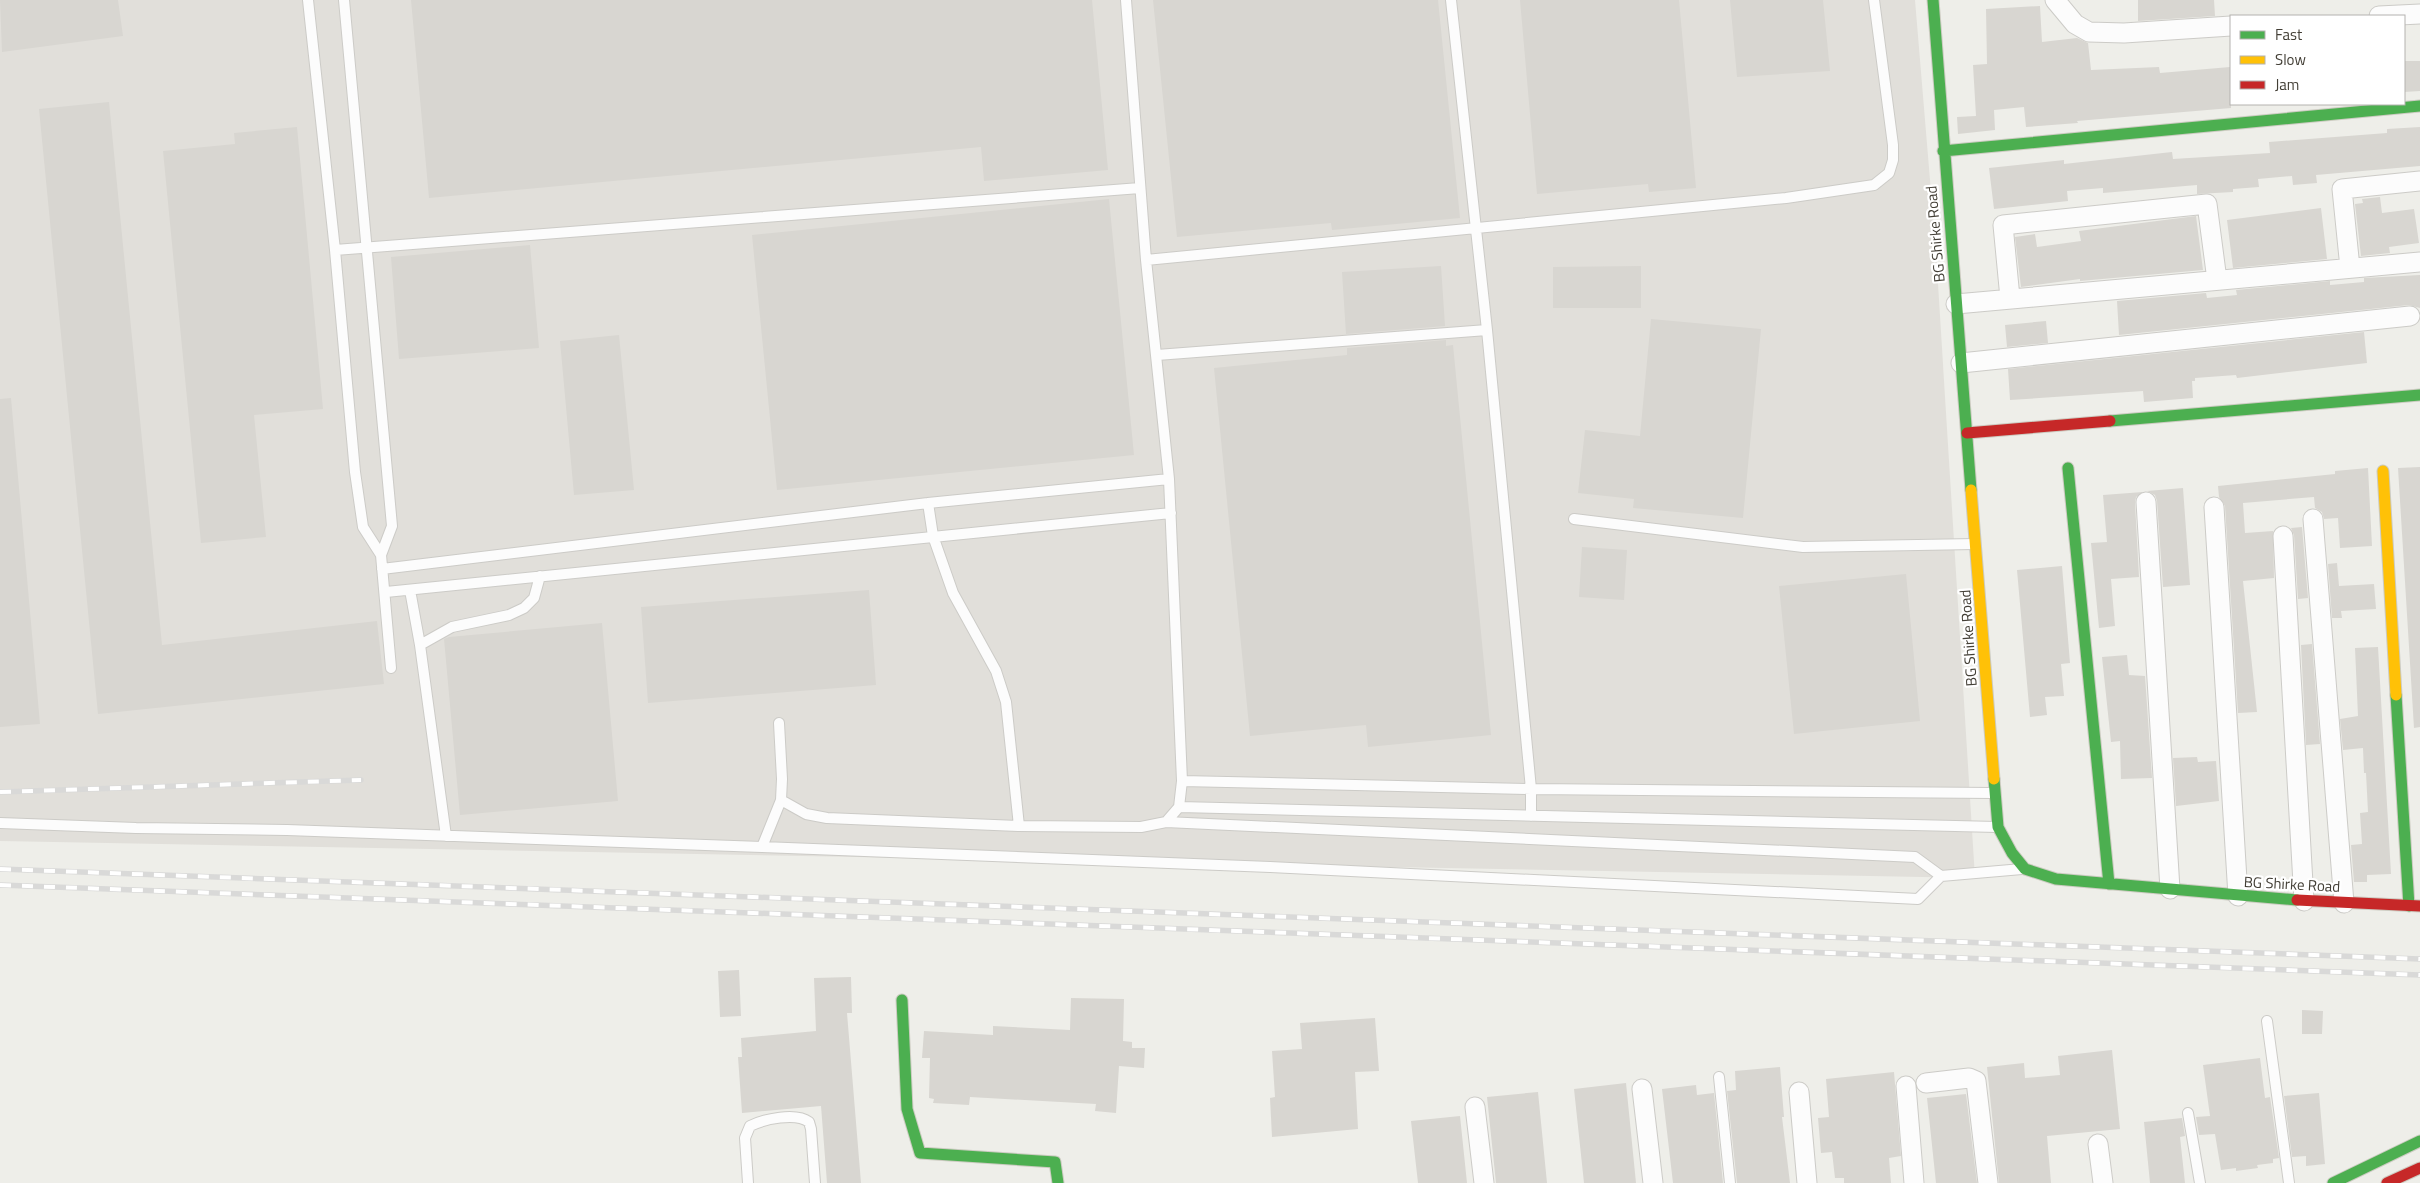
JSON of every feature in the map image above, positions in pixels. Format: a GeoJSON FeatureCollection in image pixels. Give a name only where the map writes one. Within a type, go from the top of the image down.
{"type":"FeatureCollection","features":[{"type":"Feature","properties":{"kind":"street","name":"BG Shirke Road"},"geometry":{"type":"LineString","coordinates":[[1933,0],[1942,151],[1967,432],[1998,827],[2012,853],[2025,869],[2056,879],[2304,901],[2414,906]]}},
{"type":"Feature","properties":{"kind":"street"},"geometry":{"type":"LineString","coordinates":[[2055,0],[2075,24],[2089,32],[2124,33],[2230,26]]}},
{"type":"Feature","properties":{"kind":"street"},"geometry":{"type":"LineString","coordinates":[[2400,15],[2420,14]]}},
{"type":"Feature","properties":{"kind":"street"},"geometry":{"type":"LineString","coordinates":[[1942,151],[2420,106]]}},
{"type":"Feature","properties":{"kind":"street"},"geometry":{"type":"LineString","coordinates":[[2350,268],[2342,189],[2420,181]]}},
{"type":"Feature","properties":{"kind":"street"},"geometry":{"type":"LineString","coordinates":[[2010,298],[2003,225],[2207,204],[2217,280]]}},
{"type":"Feature","properties":{"kind":"street"},"geometry":{"type":"LineString","coordinates":[[1956,304],[2420,262]]}},
{"type":"Feature","properties":{"kind":"street"},"geometry":{"type":"LineString","coordinates":[[1961,363],[2410,316]]}},
{"type":"Feature","properties":{"kind":"street"},"geometry":{"type":"LineString","coordinates":[[1967,432],[2420,395]]}},
{"type":"Feature","properties":{"kind":"street"},"geometry":{"type":"LineString","coordinates":[[2068,468],[2109,884]]}},
{"type":"Feature","properties":{"kind":"street"},"geometry":{"type":"LineString","coordinates":[[2383,471],[2414,906]]}},
{"type":"Feature","properties":{"kind":"street"},"geometry":{"type":"LineString","coordinates":[[2146,502],[2170,889]]}},
{"type":"Feature","properties":{"kind":"street"},"geometry":{"type":"LineString","coordinates":[[2214,507],[2238,896]]}},
{"type":"Feature","properties":{"kind":"street"},"geometry":{"type":"LineString","coordinates":[[2313,519],[2344,903]]}},
{"type":"Feature","properties":{"kind":"street"},"geometry":{"type":"LineString","coordinates":[[2283,536],[2304,901]]}},
{"type":"Feature","properties":{"kind":"street"},"geometry":{"type":"LineString","coordinates":[[902,1000],[907,1109],[913,1124],[920,1153],[1055,1162],[1058,1183]]}},
{"type":"Feature","properties":{"kind":"street"},"geometry":{"type":"LineString","coordinates":[[1926,1083],[1969,1078],[1976,1081],[1988,1183]]}},
{"type":"Feature","properties":{"kind":"street"},"geometry":{"type":"LineString","coordinates":[[1906,1086],[1914,1183]]}},
{"type":"Feature","properties":{"kind":"street"},"geometry":{"type":"LineString","coordinates":[[1642,1089],[1653,1183]]}},
{"type":"Feature","properties":{"kind":"street"},"geometry":{"type":"LineString","coordinates":[[1800,1092],[1807,1183]]}},
{"type":"Feature","properties":{"kind":"street"},"geometry":{"type":"LineString","coordinates":[[1475,1107],[1484,1183]]}},
{"type":"Feature","properties":{"kind":"street"},"geometry":{"type":"LineString","coordinates":[[2333,1183],[2420,1141]]}},
{"type":"Feature","properties":{"kind":"street"},"geometry":{"type":"LineString","coordinates":[[2098,1144],[2102,1183]]}},
{"type":"Feature","properties":{"kind":"street"},"geometry":{"type":"LineString","coordinates":[[2378,1176],[2420,1157]]}},
{"type":"Feature","properties":{"kind":"street"},"geometry":{"type":"LineString","coordinates":[[2387,1183],[2420,1168]]}},
{"type":"Feature","properties":{"kind":"street"},"geometry":{"type":"LineString","coordinates":[[2413,1183],[2420,1180]]}},
{"type":"Feature","properties":{"kind":"lane"},"geometry":{"type":"LineString","coordinates":[[308,0],[335,250],[355,472],[363,527],[381,554]]}},
{"type":"Feature","properties":{"kind":"lane"},"geometry":{"type":"LineString","coordinates":[[344,0],[392,526],[381,554],[386,592],[390,668]]}},
{"type":"Feature","properties":{"kind":"lane"},"geometry":{"type":"LineString","coordinates":[[1126,0],[1146,260],[1157,355],[1171,513],[1182,781],[1179,807],[1166,822]]}},
{"type":"Feature","properties":{"kind":"lane"},"geometry":{"type":"LineString","coordinates":[[1451,0],[1475,228],[1488,330],[1531,789],[1531,816]]}},
{"type":"Feature","properties":{"kind":"lane"},"geometry":{"type":"LineString","coordinates":[[1146,260],[1786,198],[1874,185],[1888,172],[1893,160],[1893,145],[1874,0]]}},
{"type":"Feature","properties":{"kind":"lane"},"geometry":{"type":"LineString","coordinates":[[335,250],[367,246],[1140,188]]}},
{"type":"Feature","properties":{"kind":"lane"},"geometry":{"type":"LineString","coordinates":[[1157,355],[1488,330]]}},
{"type":"Feature","properties":{"kind":"lane"},"geometry":{"type":"LineString","coordinates":[[382,569],[928,503],[1169,479]]}},
{"type":"Feature","properties":{"kind":"lane"},"geometry":{"type":"LineString","coordinates":[[928,503],[933,536],[953,593],[996,671],[1006,702],[1020,826]]}},
{"type":"Feature","properties":{"kind":"lane"},"geometry":{"type":"LineString","coordinates":[[386,592],[1171,513]]}},
{"type":"Feature","properties":{"kind":"lane"},"geometry":{"type":"LineString","coordinates":[[1574,519],[1803,547],[1976,544]]}},
{"type":"Feature","properties":{"kind":"lane"},"geometry":{"type":"LineString","coordinates":[[420,644],[452,627],[509,615],[524,608],[534,598],[540,576]]}},
{"type":"Feature","properties":{"kind":"lane"},"geometry":{"type":"LineString","coordinates":[[410,590],[420,644],[446,836]]}},
{"type":"Feature","properties":{"kind":"lane"},"geometry":{"type":"LineString","coordinates":[[762,847],[781,800],[779,722]]}},
{"type":"Feature","properties":{"kind":"lane"},"geometry":{"type":"LineString","coordinates":[[1182,781],[1531,789],[1995,793]]}},
{"type":"Feature","properties":{"kind":"lane"},"geometry":{"type":"LineString","coordinates":[[781,800],[806,814],[827,818],[1020,826],[1142,827],[1166,822],[1915,857],[1942,876]]}},
{"type":"Feature","properties":{"kind":"lane"},"geometry":{"type":"LineString","coordinates":[[1179,807],[1998,827]]}},
{"type":"Feature","properties":{"kind":"lane"},"geometry":{"type":"LineString","coordinates":[[0,823],[446,836],[1270,867],[1918,899],[1942,876],[2025,869]]}},
{"type":"Feature","properties":{"kind":"lane"},"geometry":{"type":"LineString","coordinates":[[2267,1021],[2289,1183]]}},
{"type":"Feature","properties":{"kind":"lane"},"geometry":{"type":"LineString","coordinates":[[1719,1077],[1730,1183]]}},
{"type":"Feature","properties":{"kind":"lane"},"geometry":{"type":"LineString","coordinates":[[2188,1113],[2200,1183]]}},
{"type":"Feature","properties":{"kind":"lane"},"geometry":{"type":"LineString","coordinates":[[748,1183],[745,1138],[750,1126],[757,1122],[798,1117],[809,1122],[811,1129],[815,1183]]}},
{"type":"Feature","properties":{"kind":"shaded area"},"geometry":{"type":"Polygon","coordinates":[[[0,0],[1915,0],[1936,252],[1975,878],[0,841],[0,0]]]}},
{"type":"Feature","properties":{"kind":"building"},"geometry":{"type":"Polygon","coordinates":[[[0,0],[118,0],[123,36],[2,52],[0,0]]]}},
{"type":"Feature","properties":{"kind":"building"},"geometry":{"type":"Polygon","coordinates":[[[411,0],[1092,0],[1108,170],[984,181],[981,147],[429,198],[411,0]]]}},
{"type":"Feature","properties":{"kind":"building"},"geometry":{"type":"Polygon","coordinates":[[[1153,0],[1438,0],[1460,218],[1332,230],[1331,223],[1177,237],[1153,0]]]}},
{"type":"Feature","properties":{"kind":"building"},"geometry":{"type":"Polygon","coordinates":[[[1520,0],[1679,0],[1696,188],[1649,192],[1648,184],[1537,194],[1520,0]]]}},
{"type":"Feature","properties":{"kind":"building"},"geometry":{"type":"Polygon","coordinates":[[[1730,0],[1823,0],[1830,71],[1737,77],[1730,0]]]}},
{"type":"Feature","properties":{"kind":"building"},"geometry":{"type":"Polygon","coordinates":[[[2138,0],[2214,0],[2215,16],[2138,21],[2138,0]]]}},
{"type":"Feature","properties":{"kind":"building"},"geometry":{"type":"Polygon","coordinates":[[[2040,6],[2042,42],[2077,38],[2088,43],[2091,70],[2159,67],[2160,73],[2230,67],[2231,108],[2026,127],[2024,107],[1994,110],[1995,130],[1958,134],[1957,117],[1976,116],[1973,65],[1987,64],[1986,9],[2040,6]]]}},
{"type":"Feature","properties":{"kind":"building"},"geometry":{"type":"Polygon","coordinates":[[[2405,61],[2420,61],[2420,91],[2405,92],[2405,61]]]}},
{"type":"Feature","properties":{"kind":"building"},"geometry":{"type":"Polygon","coordinates":[[[109,102],[162,645],[377,621],[384,684],[98,714],[39,109],[109,102]]]}},
{"type":"Feature","properties":{"kind":"building"},"geometry":{"type":"Polygon","coordinates":[[[297,127],[323,409],[254,415],[266,537],[201,543],[163,151],[235,144],[234,133],[297,127]]]}},
{"type":"Feature","properties":{"kind":"building"},"geometry":{"type":"Polygon","coordinates":[[[2420,127],[2420,166],[2316,175],[2317,183],[2293,185],[2292,176],[2258,179],[2259,187],[2233,189],[2233,192],[2197,194],[2197,185],[2103,193],[2103,188],[2067,191],[2068,201],[1994,209],[1989,168],[2064,160],[2064,164],[2172,152],[2173,159],[2270,153],[2269,142],[2387,133],[2387,129],[2420,127]]]}},
{"type":"Feature","properties":{"kind":"building"},"geometry":{"type":"Polygon","coordinates":[[[2380,197],[2382,213],[2414,209],[2419,243],[2389,247],[2390,253],[2361,256],[2355,204],[2363,203],[2362,199],[2380,197]]]}},
{"type":"Feature","properties":{"kind":"building"},"geometry":{"type":"Polygon","coordinates":[[[1109,199],[1134,455],[777,490],[752,235],[1109,199]]]}},
{"type":"Feature","properties":{"kind":"building"},"geometry":{"type":"Polygon","coordinates":[[[2321,208],[2327,259],[2233,268],[2227,220],[2321,208]]]}},
{"type":"Feature","properties":{"kind":"building"},"geometry":{"type":"Polygon","coordinates":[[[2196,216],[2203,270],[2080,281],[2080,279],[2021,287],[2015,237],[2035,234],[2037,247],[2081,241],[2079,231],[2196,216]]]}},
{"type":"Feature","properties":{"kind":"building"},"geometry":{"type":"Polygon","coordinates":[[[530,245],[539,348],[399,359],[391,257],[530,245]]]}},
{"type":"Feature","properties":{"kind":"building"},"geometry":{"type":"Polygon","coordinates":[[[1441,266],[1445,326],[1346,334],[1342,272],[1441,266]]]}},
{"type":"Feature","properties":{"kind":"building"},"geometry":{"type":"Polygon","coordinates":[[[1641,266],[1641,308],[1553,308],[1553,267],[1641,266]]]}},
{"type":"Feature","properties":{"kind":"building"},"geometry":{"type":"Polygon","coordinates":[[[2420,275],[2420,308],[2409,305],[2119,335],[2117,301],[2206,293],[2207,298],[2237,295],[2236,290],[2330,281],[2330,285],[2364,282],[2364,278],[2420,275]]]}},
{"type":"Feature","properties":{"kind":"building"},"geometry":{"type":"Polygon","coordinates":[[[1651,319],[1761,329],[1743,518],[1633,508],[1634,499],[1578,493],[1585,430],[1640,436],[1651,319]]]}},
{"type":"Feature","properties":{"kind":"building"},"geometry":{"type":"Polygon","coordinates":[[[2046,321],[2048,343],[2007,347],[2005,325],[2046,321]]]}},
{"type":"Feature","properties":{"kind":"building"},"geometry":{"type":"Polygon","coordinates":[[[2364,332],[2367,363],[2237,378],[2236,375],[2195,378],[2195,381],[2192,381],[2193,398],[2144,402],[2143,391],[2010,400],[2008,369],[2364,332]]]}},
{"type":"Feature","properties":{"kind":"building"},"geometry":{"type":"Polygon","coordinates":[[[619,335],[634,490],[574,495],[560,341],[619,335]]]}},
{"type":"Feature","properties":{"kind":"building"},"geometry":{"type":"Polygon","coordinates":[[[1446,340],[1446,346],[1453,345],[1491,735],[1368,747],[1366,725],[1250,736],[1214,368],[1347,355],[1347,348],[1446,340]]]}},
{"type":"Feature","properties":{"kind":"building"},"geometry":{"type":"Polygon","coordinates":[[[11,398],[40,724],[0,727],[0,399],[11,398]]]}},
{"type":"Feature","properties":{"kind":"building"},"geometry":{"type":"Polygon","coordinates":[[[2420,467],[2420,727],[2414,728],[2398,468],[2420,467]]]}},
{"type":"Feature","properties":{"kind":"building"},"geometry":{"type":"Polygon","coordinates":[[[2368,468],[2372,546],[2340,548],[2338,518],[2324,519],[2322,512],[2315,508],[2314,497],[2243,503],[2245,533],[2273,531],[2274,578],[2243,581],[2257,712],[2238,713],[2225,506],[2219,497],[2218,486],[2335,474],[2335,471],[2368,468]]]}},
{"type":"Feature","properties":{"kind":"building"},"geometry":{"type":"Polygon","coordinates":[[[2183,488],[2190,585],[2163,587],[2157,501],[2155,495],[2147,491],[2183,488]]]}},
{"type":"Feature","properties":{"kind":"building"},"geometry":{"type":"Polygon","coordinates":[[[2143,492],[2136,497],[2135,503],[2139,577],[2111,579],[2115,626],[2099,628],[2091,543],[2107,542],[2103,495],[2143,492]]]}},
{"type":"Feature","properties":{"kind":"building"},"geometry":{"type":"Polygon","coordinates":[[[2302,527],[2308,598],[2298,599],[2294,535],[2291,528],[2302,527]]]}},
{"type":"Feature","properties":{"kind":"building"},"geometry":{"type":"Polygon","coordinates":[[[1582,547],[1627,550],[1624,600],[1579,597],[1582,547]]]}},
{"type":"Feature","properties":{"kind":"building"},"geometry":{"type":"Polygon","coordinates":[[[2337,563],[2339,586],[2374,584],[2376,609],[2341,611],[2342,618],[2332,618],[2328,564],[2337,563]]]}},
{"type":"Feature","properties":{"kind":"building"},"geometry":{"type":"Polygon","coordinates":[[[2062,566],[2070,663],[2061,664],[2064,696],[2045,697],[2047,715],[2030,717],[2017,570],[2062,566]]]}},
{"type":"Feature","properties":{"kind":"building"},"geometry":{"type":"Polygon","coordinates":[[[1906,574],[1920,721],[1794,734],[1779,586],[1906,574]]]}},
{"type":"Feature","properties":{"kind":"building"},"geometry":{"type":"Polygon","coordinates":[[[869,590],[876,685],[648,703],[641,607],[869,590]]]}},
{"type":"Feature","properties":{"kind":"building"},"geometry":{"type":"Polygon","coordinates":[[[602,623],[618,801],[460,815],[444,639],[602,623]]]}},
{"type":"Feature","properties":{"kind":"building"},"geometry":{"type":"Polygon","coordinates":[[[2312,644],[2320,744],[2306,745],[2301,645],[2312,644]]]}},
{"type":"Feature","properties":{"kind":"building"},"geometry":{"type":"Polygon","coordinates":[[[2378,647],[2391,874],[2367,875],[2367,882],[2354,882],[2351,845],[2362,844],[2360,813],[2368,812],[2366,773],[2364,773],[2363,748],[2343,750],[2340,719],[2358,716],[2355,648],[2378,647]]]}},
{"type":"Feature","properties":{"kind":"building"},"geometry":{"type":"Polygon","coordinates":[[[2127,655],[2129,675],[2145,676],[2152,778],[2121,779],[2120,741],[2111,742],[2102,657],[2127,655]]]}},
{"type":"Feature","properties":{"kind":"building"},"geometry":{"type":"Polygon","coordinates":[[[2197,757],[2198,762],[2216,761],[2219,801],[2176,806],[2173,758],[2197,757]]]}},
{"type":"Feature","properties":{"kind":"building"},"geometry":{"type":"Polygon","coordinates":[[[739,970],[741,1016],[720,1017],[718,971],[739,970]]]}},
{"type":"Feature","properties":{"kind":"building"},"geometry":{"type":"Polygon","coordinates":[[[851,977],[852,1013],[847,1013],[861,1183],[827,1183],[821,1106],[742,1113],[738,1057],[742,1057],[741,1038],[816,1031],[814,978],[851,977]]]}},
{"type":"Feature","properties":{"kind":"building"},"geometry":{"type":"Polygon","coordinates":[[[1071,998],[1124,999],[1123,1041],[1132,1042],[1132,1048],[1145,1048],[1144,1068],[1119,1066],[1116,1113],[1095,1111],[1096,1104],[970,1097],[969,1105],[933,1103],[934,1099],[929,1098],[930,1058],[922,1058],[924,1031],[993,1035],[993,1026],[1070,1030],[1071,998]]]}},
{"type":"Feature","properties":{"kind":"building"},"geometry":{"type":"Polygon","coordinates":[[[2302,1010],[2323,1011],[2322,1034],[2302,1034],[2302,1010]]]}},
{"type":"Feature","properties":{"kind":"building"},"geometry":{"type":"Polygon","coordinates":[[[1375,1018],[1379,1071],[1355,1072],[1358,1129],[1272,1137],[1270,1098],[1275,1097],[1272,1051],[1302,1049],[1300,1023],[1375,1018]]]}},
{"type":"Feature","properties":{"kind":"building"},"geometry":{"type":"Polygon","coordinates":[[[2112,1050],[2120,1129],[2047,1136],[2051,1183],[1999,1183],[1987,1067],[2024,1063],[2025,1078],[2060,1075],[2058,1056],[2112,1050]]]}},
{"type":"Feature","properties":{"kind":"building"},"geometry":{"type":"Polygon","coordinates":[[[2260,1058],[2265,1098],[2270,1097],[2279,1158],[2273,1159],[2273,1163],[2257,1165],[2258,1168],[2236,1171],[2236,1168],[2221,1170],[2215,1134],[2199,1135],[2196,1117],[2210,1116],[2203,1065],[2260,1058]]]}},
{"type":"Feature","properties":{"kind":"building"},"geometry":{"type":"Polygon","coordinates":[[[1780,1067],[1784,1117],[1782,1117],[1790,1183],[1737,1183],[1727,1091],[1736,1090],[1735,1071],[1780,1067]]]}},
{"type":"Feature","properties":{"kind":"building"},"geometry":{"type":"Polygon","coordinates":[[[1894,1072],[1901,1156],[1889,1158],[1891,1183],[1844,1183],[1844,1178],[1835,1178],[1832,1152],[1821,1153],[1818,1118],[1829,1117],[1826,1079],[1894,1072]]]}},
{"type":"Feature","properties":{"kind":"building"},"geometry":{"type":"Polygon","coordinates":[[[1626,1083],[1636,1183],[1584,1183],[1574,1089],[1626,1083]]]}},
{"type":"Feature","properties":{"kind":"building"},"geometry":{"type":"Polygon","coordinates":[[[1696,1085],[1697,1095],[1714,1093],[1723,1183],[1673,1183],[1662,1089],[1696,1085]]]}},
{"type":"Feature","properties":{"kind":"building"},"geometry":{"type":"Polygon","coordinates":[[[1538,1092],[1547,1183],[1496,1183],[1487,1097],[1538,1092]]]}},
{"type":"Feature","properties":{"kind":"building"},"geometry":{"type":"Polygon","coordinates":[[[2319,1093],[2325,1164],[2306,1166],[2306,1156],[2292,1157],[2284,1096],[2319,1093]]]}},
{"type":"Feature","properties":{"kind":"building"},"geometry":{"type":"Polygon","coordinates":[[[1966,1094],[1977,1183],[1936,1183],[1927,1098],[1966,1094]]]}},
{"type":"Feature","properties":{"kind":"building"},"geometry":{"type":"Polygon","coordinates":[[[1460,1116],[1467,1183],[1418,1183],[1411,1121],[1460,1116]]]}},
{"type":"Feature","properties":{"kind":"building"},"geometry":{"type":"Polygon","coordinates":[[[2182,1118],[2185,1136],[2180,1137],[2185,1183],[2150,1183],[2144,1122],[2182,1118]]]}},
{"type":"Feature","properties":{"kind":"railway"},"geometry":{"type":"LineString","coordinates":[[0,792],[361,780]]}},
{"type":"Feature","properties":{"kind":"railway"},"geometry":{"type":"LineString","coordinates":[[0,869],[2420,959]]}},
{"type":"Feature","properties":{"kind":"railway"},"geometry":{"type":"LineString","coordinates":[[0,885],[2420,975]]}},
{"type":"Feature","properties":{"kind":"traffic: fast"},"geometry":{"type":"LineString","coordinates":[[1933,0],[1971,490]]}},
{"type":"Feature","properties":{"kind":"traffic: fast"},"geometry":{"type":"LineString","coordinates":[[1943,151],[2420,106]]}},
{"type":"Feature","properties":{"kind":"traffic: fast"},"geometry":{"type":"LineString","coordinates":[[2110,421],[2420,395]]}},
{"type":"Feature","properties":{"kind":"traffic: fast"},"geometry":{"type":"LineString","coordinates":[[2068,468],[2109,884]]}},
{"type":"Feature","properties":{"kind":"traffic: fast"},"geometry":{"type":"LineString","coordinates":[[2396,695],[2409,906]]}},
{"type":"Feature","properties":{"kind":"traffic: fast"},"geometry":{"type":"LineString","coordinates":[[1994,779],[1998,827],[2012,853],[2025,869],[2056,879],[2297,900]]}},
{"type":"Feature","properties":{"kind":"traffic: fast"},"geometry":{"type":"LineString","coordinates":[[902,1000],[907,1109],[920,1153],[1055,1162],[1058,1183]]}},
{"type":"Feature","properties":{"kind":"traffic: fast"},"geometry":{"type":"LineString","coordinates":[[2333,1183],[2420,1141]]}},
{"type":"Feature","properties":{"kind":"traffic: slow"},"geometry":{"type":"LineString","coordinates":[[2383,471],[2396,695]]}},
{"type":"Feature","properties":{"kind":"traffic: slow"},"geometry":{"type":"LineString","coordinates":[[1971,490],[1994,779]]}},
{"type":"Feature","properties":{"kind":"traffic: jam"},"geometry":{"type":"LineString","coordinates":[[1967,433],[2110,421]]}},
{"type":"Feature","properties":{"kind":"traffic: jam"},"geometry":{"type":"LineString","coordinates":[[2297,900],[2420,906]]}},
{"type":"Feature","properties":{"kind":"traffic: jam"},"geometry":{"type":"LineString","coordinates":[[2387,1183],[2420,1168]]}}]}
